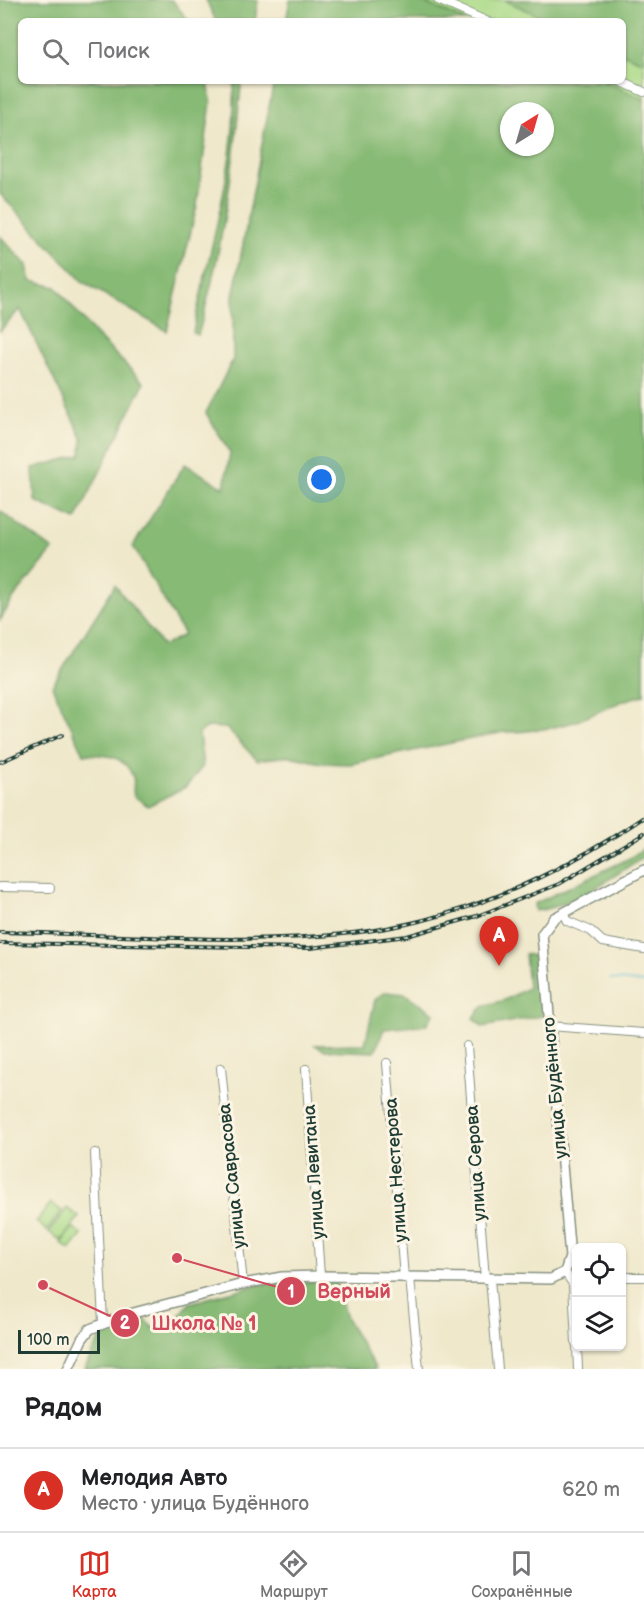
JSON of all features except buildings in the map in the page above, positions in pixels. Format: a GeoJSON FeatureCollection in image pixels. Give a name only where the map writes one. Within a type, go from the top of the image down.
{"type":"FeatureCollection","features":[{"type":"Feature","properties":{"kind":"main road","name":"улица Будённого"},"geometry":{"type":"LineString","coordinates":[[565,1272],[570,1257],[542,934],[548,923],[563,913],[644,870]]}},
{"type":"Feature","properties":{"kind":"main road"},"geometry":{"type":"LineString","coordinates":[[69,1369],[82,1339],[90,1329],[103,1323],[243,1284],[282,1277],[320,1276],[551,1279],[565,1272]]}},
{"type":"Feature","properties":{"kind":"street"},"geometry":{"type":"LineString","coordinates":[[438,0],[479,18]]}},
{"type":"Feature","properties":{"kind":"street"},"geometry":{"type":"LineString","coordinates":[[626,84],[644,92]]}},
{"type":"Feature","properties":{"kind":"street"},"geometry":{"type":"LineString","coordinates":[[0,886],[50,888]]}},
{"type":"Feature","properties":{"kind":"street"},"geometry":{"type":"LineString","coordinates":[[563,913],[567,921],[591,931],[603,942],[644,949]]}},
{"type":"Feature","properties":{"kind":"street"},"geometry":{"type":"LineString","coordinates":[[549,1026],[644,1033]]}},
{"type":"Feature","properties":{"kind":"street","name":"улица Серова"},"geometry":{"type":"LineString","coordinates":[[467,1046],[498,1369]]}},
{"type":"Feature","properties":{"kind":"street","name":"улица Нестерова"},"geometry":{"type":"LineString","coordinates":[[387,1063],[407,1278],[419,1369]]}},
{"type":"Feature","properties":{"kind":"street","name":"улица Саврасова"},"geometry":{"type":"LineString","coordinates":[[221,1068],[243,1284]]}},
{"type":"Feature","properties":{"kind":"street","name":"улица Левитана"},"geometry":{"type":"LineString","coordinates":[[306,1069],[320,1276]]}},
{"type":"Feature","properties":{"kind":"street"},"geometry":{"type":"LineString","coordinates":[[95,1152],[103,1323]]}},
{"type":"Feature","properties":{"kind":"street"},"geometry":{"type":"LineString","coordinates":[[565,1272],[572,1274]]}},
{"type":"Feature","properties":{"kind":"street"},"geometry":{"type":"LineString","coordinates":[[565,1272],[573,1284],[574,1297]]}},
{"type":"Feature","properties":{"kind":"street"},"geometry":{"type":"LineString","coordinates":[[626,1277],[644,1277]]}},
{"type":"Feature","properties":{"kind":"street"},"geometry":{"type":"LineString","coordinates":[[577,1351],[578,1369]]}},
{"type":"Feature","properties":{"kind":"green space"},"geometry":{"type":"Polygon","coordinates":[[[0,0],[172,0],[187,18],[18,18],[18,84],[208,84],[211,102],[197,205],[167,331],[83,282],[0,194],[0,0]]]}},
{"type":"Feature","properties":{"kind":"green space"},"geometry":{"type":"Polygon","coordinates":[[[206,0],[258,0],[255,18],[215,18],[206,0]]]}},
{"type":"Feature","properties":{"kind":"green space"},"geometry":{"type":"Polygon","coordinates":[[[290,0],[418,0],[459,18],[287,18],[290,0]]]}},
{"type":"Feature","properties":{"kind":"green space"},"geometry":{"type":"Polygon","coordinates":[[[415,0],[506,0],[547,18],[455,18],[415,0]]]}},
{"type":"Feature","properties":{"kind":"green space"},"geometry":{"type":"Polygon","coordinates":[[[504,0],[644,0],[644,62],[626,54],[626,18],[544,18],[504,0]]]}},
{"type":"Feature","properties":{"kind":"green space"},"geometry":{"type":"Polygon","coordinates":[[[626,53],[644,61],[644,101],[605,84],[626,84],[626,53]]]}},
{"type":"Feature","properties":{"kind":"green space"},"geometry":{"type":"Polygon","coordinates":[[[234,84],[241,84],[230,180],[220,242],[198,335],[193,333],[227,176],[234,113],[234,84]]]}},
{"type":"Feature","properties":{"kind":"green space"},"geometry":{"type":"Polygon","coordinates":[[[273,84],[610,84],[644,99],[644,695],[557,727],[504,732],[350,764],[322,763],[289,756],[257,760],[226,728],[207,727],[199,734],[203,766],[186,787],[148,806],[134,796],[133,777],[124,764],[113,757],[84,754],[52,686],[115,585],[163,646],[184,635],[133,546],[185,464],[224,488],[230,453],[206,413],[233,359],[233,297],[273,84]]]}},
{"type":"Feature","properties":{"kind":"green space"},"geometry":{"type":"Polygon","coordinates":[[[0,236],[27,265],[31,281],[56,287],[95,334],[144,383],[76,520],[35,501],[33,468],[81,455],[82,438],[20,309],[0,331],[0,236]]]}},
{"type":"Feature","properties":{"kind":"green space"},"geometry":{"type":"Polygon","coordinates":[[[0,511],[53,550],[13,599],[0,620],[0,511]]]}},
{"type":"Feature","properties":{"kind":"green space"},"geometry":{"type":"Polygon","coordinates":[[[644,848],[644,856],[592,890],[564,903],[535,911],[534,904],[630,858],[644,848]]]}},
{"type":"Feature","properties":{"kind":"green space"},"geometry":{"type":"Polygon","coordinates":[[[525,954],[533,956],[538,970],[542,1016],[482,1027],[474,1018],[483,1006],[505,1000],[528,988],[525,954]]]}},
{"type":"Feature","properties":{"kind":"green space"},"geometry":{"type":"Polygon","coordinates":[[[385,992],[405,994],[434,1013],[426,1025],[384,1029],[375,1052],[324,1050],[315,1045],[365,1044],[375,1000],[385,992]]]}},
{"type":"Feature","properties":{"kind":"green space"},"geometry":{"type":"Polygon","coordinates":[[[51,1203],[62,1211],[47,1231],[36,1222],[51,1203]]]}},
{"type":"Feature","properties":{"kind":"green space"},"geometry":{"type":"Polygon","coordinates":[[[67,1208],[79,1217],[61,1241],[49,1232],[67,1208]]]}},
{"type":"Feature","properties":{"kind":"green space"},"geometry":{"type":"Polygon","coordinates":[[[73,1227],[82,1235],[70,1250],[61,1243],[73,1227]]]}},
{"type":"Feature","properties":{"kind":"green space"},"geometry":{"type":"Polygon","coordinates":[[[336,1281],[346,1319],[376,1369],[85,1369],[95,1346],[105,1333],[143,1316],[153,1328],[173,1323],[190,1303],[260,1284],[336,1281]]]}},
{"type":"Feature","properties":{"kind":"waterway"},"geometry":{"type":"LineString","coordinates":[[610,979],[644,983]]}},
{"type":"Feature","properties":{"kind":"railway"},"geometry":{"type":"LineString","coordinates":[[0,762],[62,735]]}},
{"type":"Feature","properties":{"kind":"railway"},"geometry":{"type":"LineString","coordinates":[[0,932],[231,939],[323,936],[368,931],[442,915],[513,890],[580,856],[644,817]]}},
{"type":"Feature","properties":{"kind":"railway"},"geometry":{"type":"LineString","coordinates":[[0,943],[310,948],[407,936],[477,916],[559,884],[644,833]]}},
{"type":"Feature","properties":{"kind":"place","name":"Мелодия Авто"},"geometry":{"type":"Point","coordinates":[499,966]}},
{"type":"Feature","properties":{"kind":"place","name":"Верный"},"geometry":{"type":"Point","coordinates":[177,1258]}},
{"type":"Feature","properties":{"kind":"place","name":"Школа № 1"},"geometry":{"type":"Point","coordinates":[43,1285]}}]}
